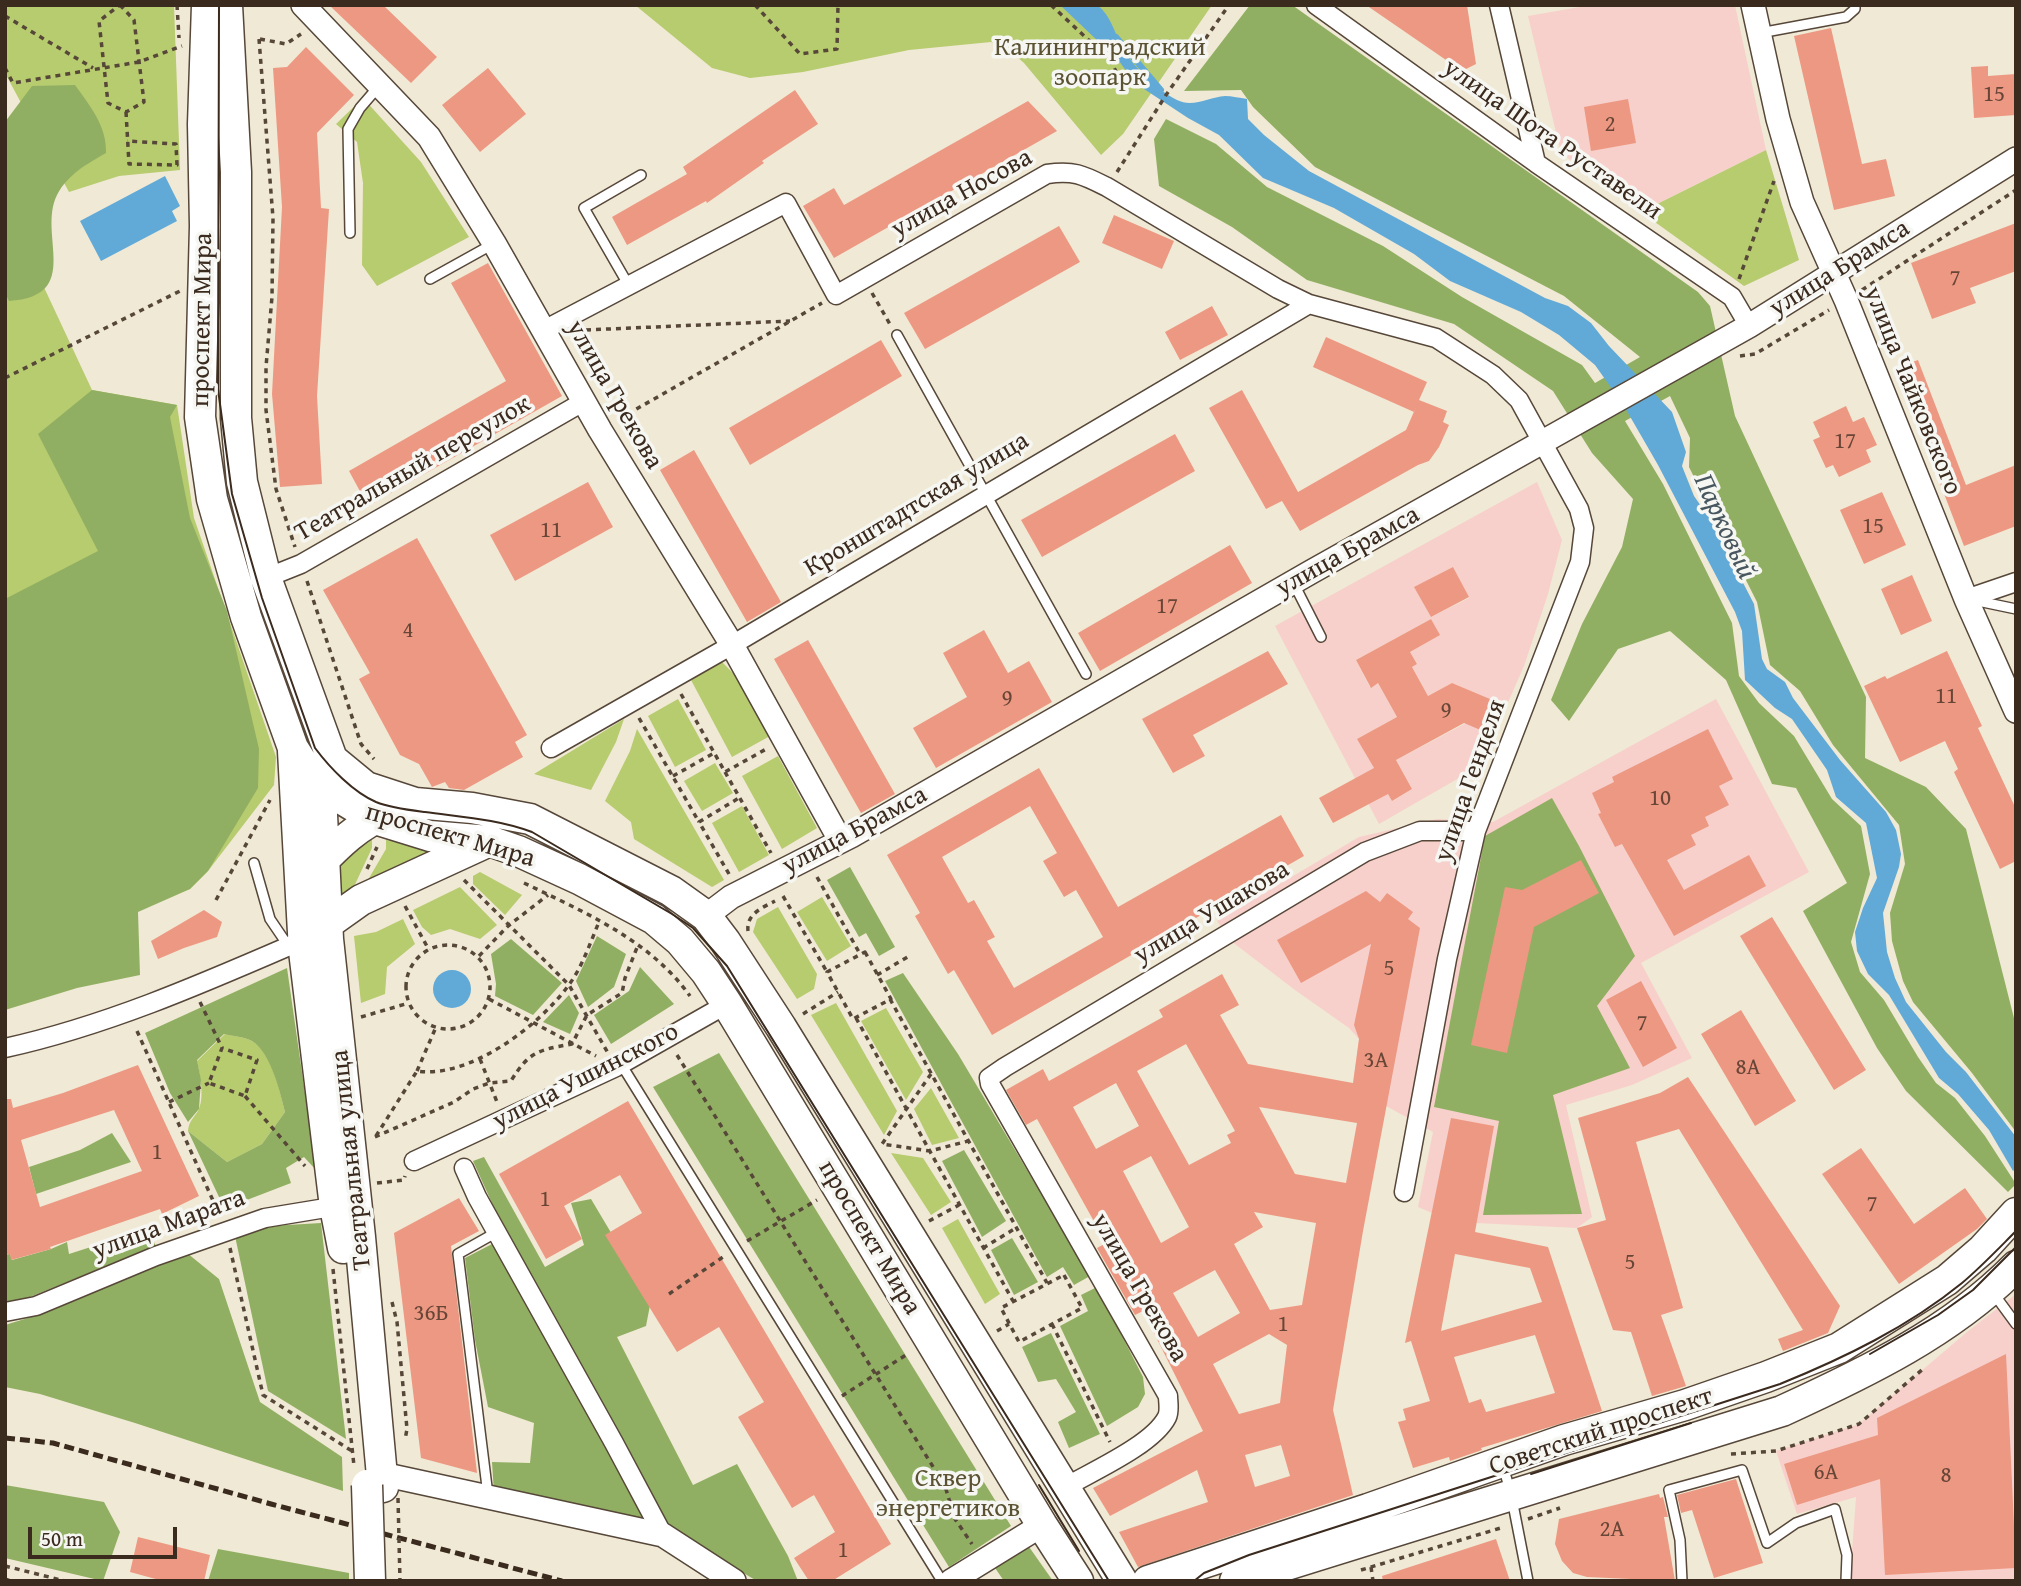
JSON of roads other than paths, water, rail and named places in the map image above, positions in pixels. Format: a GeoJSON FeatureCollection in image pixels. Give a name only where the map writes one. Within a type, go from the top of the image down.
{"type":"FeatureCollection","features":[{"type":"Feature","properties":{"kind":"main road","name":"проспект Мира"},"geometry":{"type":"LineString","coordinates":[[207,5],[200,417],[212,499],[246,617],[293,748],[322,788],[374,819],[430,836],[489,841],[519,850],[653,919],[680,941],[706,972],[716,1010],[1078,1581]]}},
{"type":"Feature","properties":{"kind":"main road","name":"проспект Мира"},"geometry":{"type":"LineString","coordinates":[[227,5],[236,172],[236,418],[243,482],[266,578],[332,759],[366,787],[415,803],[472,808],[530,819],[671,891],[706,916],[755,987],[1122,1581]]}},
{"type":"Feature","properties":{"kind":"main road","name":"Театральная улица"},"geometry":{"type":"LineString","coordinates":[[306,937],[325,859],[319,766],[324,740]]}},
{"type":"Feature","properties":{"kind":"main road","name":"Театральная улица"},"geometry":{"type":"LineString","coordinates":[[293,748],[306,937],[354,1198],[347,1279],[380,1482],[386,1581]]}},
{"type":"Feature","properties":{"kind":"main road"},"geometry":{"type":"LineString","coordinates":[[301,883],[325,859],[374,819],[415,803]]}},
{"type":"Feature","properties":{"kind":"main road"},"geometry":{"type":"LineString","coordinates":[[306,937],[361,900],[489,841]]}},
{"type":"Feature","properties":{"kind":"main road","name":"улица Брамса"},"geometry":{"type":"LineString","coordinates":[[680,941],[706,916]]}},
{"type":"Feature","properties":{"kind":"main road","name":"улица Ушинского"},"geometry":{"type":"LineString","coordinates":[[716,1010],[755,987]]}},
{"type":"Feature","properties":{"kind":"main road","name":"Советский проспект"},"geometry":{"type":"LineString","coordinates":[[1236,1581],[1782,1410],[1852,1379],[1884,1334],[1983,1249],[2016,1213]]}},
{"type":"Feature","properties":{"kind":"main road","name":"Советский проспект"},"geometry":{"type":"LineString","coordinates":[[1148,1581],[1564,1440],[1685,1405],[1839,1348],[1977,1303],[2016,1266]]}},
{"type":"Feature","properties":{"kind":"main road","name":"Театральная улица"},"geometry":{"type":"LineString","coordinates":[[370,1581],[380,1482]]}},
{"type":"Feature","properties":{"kind":"main road"},"geometry":{"type":"LineString","coordinates":[[1042,1525],[1070,1497]]}},
{"type":"Feature","properties":{"kind":"street","name":"улица Шота Руставели"},"geometry":{"type":"LineString","coordinates":[[1316,5],[1536,163],[1732,297],[1749,326]]}},
{"type":"Feature","properties":{"kind":"street"},"geometry":{"type":"LineString","coordinates":[[1499,5],[1536,163]]}},
{"type":"Feature","properties":{"kind":"street","name":"улица Чайковского"},"geometry":{"type":"LineString","coordinates":[[1753,5],[1778,119],[1802,202],[1846,300],[1966,598],[2016,711]]}},
{"type":"Feature","properties":{"kind":"street","name":"улица Грекова"},"geometry":{"type":"LineString","coordinates":[[306,8],[429,137],[549,328],[583,401],[732,645],[840,841]]}},
{"type":"Feature","properties":{"kind":"street","name":"улица Брамса"},"geometry":{"type":"LineString","coordinates":[[706,916],[731,897],[840,841],[1542,442],[1724,351],[1749,326],[2016,159]]}},
{"type":"Feature","properties":{"kind":"street","name":"улица Носова"},"geometry":{"type":"LineString","coordinates":[[629,286],[786,203],[836,295],[1047,174],[1065,171],[1080,173],[1278,289],[1309,304],[1436,338],[1493,375],[1519,400],[1542,442]]}},
{"type":"Feature","properties":{"kind":"street"},"geometry":{"type":"LineString","coordinates":[[549,328],[629,286]]}},
{"type":"Feature","properties":{"kind":"street","name":"Кронштадтская улица"},"geometry":{"type":"LineString","coordinates":[[551,748],[732,645],[1309,304]]}},
{"type":"Feature","properties":{"kind":"street","name":"Театральный переулок"},"geometry":{"type":"LineString","coordinates":[[266,578],[301,564],[583,401]]}},
{"type":"Feature","properties":{"kind":"street","name":"улица Генделя"},"geometry":{"type":"LineString","coordinates":[[1404,1192],[1447,959],[1476,831],[1580,562],[1584,528],[1579,509],[1542,442]]}},
{"type":"Feature","properties":{"kind":"street"},"geometry":{"type":"LineString","coordinates":[[1966,598],[2016,582]]}},
{"type":"Feature","properties":{"kind":"street","name":"улица Ушакова"},"geometry":{"type":"LineString","coordinates":[[989,1078],[1365,852],[1420,831],[1476,831]]}},
{"type":"Feature","properties":{"kind":"street"},"geometry":{"type":"LineString","coordinates":[[5,1048],[133,1011],[201,985],[306,937]]}},
{"type":"Feature","properties":{"kind":"street","name":"улица Ушинского"},"geometry":{"type":"LineString","coordinates":[[414,1161],[619,1065],[716,1010]]}},
{"type":"Feature","properties":{"kind":"street","name":"улица Грекова"},"geometry":{"type":"LineString","coordinates":[[989,1078],[1168,1396],[1168,1415],[1158,1430],[1070,1497]]}},
{"type":"Feature","properties":{"kind":"street"},"geometry":{"type":"LineString","coordinates":[[464,1168],[663,1535]]}},
{"type":"Feature","properties":{"kind":"street","name":"улица Марата"},"geometry":{"type":"LineString","coordinates":[[5,1312],[36,1306],[156,1256],[265,1218],[354,1198]]}},
{"type":"Feature","properties":{"kind":"street"},"geometry":{"type":"LineString","coordinates":[[380,1482],[488,1497],[663,1535],[734,1581]]}},
{"type":"Feature","properties":{"kind":"street"},"geometry":{"type":"LineString","coordinates":[[951,1581],[1042,1525]]}},
{"type":"Feature","properties":{"kind":"lane"},"geometry":{"type":"LineString","coordinates":[[1759,34],[1846,17],[1855,9],[1855,5]]}},
{"type":"Feature","properties":{"kind":"lane"},"geometry":{"type":"LineString","coordinates":[[350,233],[348,129],[360,108],[380,85]]}},
{"type":"Feature","properties":{"kind":"lane"},"geometry":{"type":"LineString","coordinates":[[629,286],[583,208],[641,175]]}},
{"type":"Feature","properties":{"kind":"lane"},"geometry":{"type":"LineString","coordinates":[[430,279],[494,243]]}},
{"type":"Feature","properties":{"kind":"lane"},"geometry":{"type":"LineString","coordinates":[[897,335],[1086,674]]}},
{"type":"Feature","properties":{"kind":"lane"},"geometry":{"type":"LineString","coordinates":[[1293,583],[1321,637]]}},
{"type":"Feature","properties":{"kind":"lane"},"geometry":{"type":"LineString","coordinates":[[1966,598],[2016,608]]}},
{"type":"Feature","properties":{"kind":"lane"},"geometry":{"type":"LineString","coordinates":[[254,863],[270,919],[306,937]]}},
{"type":"Feature","properties":{"kind":"lane"},"geometry":{"type":"LineString","coordinates":[[619,1065],[942,1581]]}},
{"type":"Feature","properties":{"kind":"lane"},"geometry":{"type":"LineString","coordinates":[[488,1497],[458,1254],[497,1232]]}},
{"type":"Feature","properties":{"kind":"lane"},"geometry":{"type":"LineString","coordinates":[[1992,1291],[2016,1324]]}},
{"type":"Feature","properties":{"kind":"lane"},"geometry":{"type":"LineString","coordinates":[[1502,1463],[1511,1494],[1528,1581]]}},
{"type":"Feature","properties":{"kind":"lane"},"geometry":{"type":"LineString","coordinates":[[1682,1581],[1680,1539],[1669,1490],[1742,1470],[1767,1543],[1796,1523],[1835,1509],[1847,1555],[1846,1581]]}},
{"type":"Feature","properties":{"kind":"water"},"geometry":{"type":"Polygon","coordinates":[[[1060,5],[1097,5],[1107,15],[1129,58],[1148,79],[1170,96],[1189,103],[1225,96],[1247,99],[1248,119],[1309,171],[1545,298],[1568,306],[1591,323],[1609,346],[1672,412],[1686,452],[1682,466],[1694,496],[1710,519],[1754,604],[1762,659],[1767,669],[1785,682],[1793,698],[1840,760],[1886,812],[1896,830],[1901,854],[1899,867],[1883,913],[1887,952],[1895,978],[1906,1002],[1946,1052],[1966,1072],[2016,1137],[2016,1168],[2013,1171],[1989,1130],[1958,1094],[1939,1078],[1889,995],[1868,974],[1857,951],[1855,932],[1877,878],[1866,823],[1836,797],[1827,770],[1792,719],[1775,708],[1745,680],[1742,631],[1735,612],[1658,465],[1624,406],[1595,365],[1559,335],[1521,312],[1450,281],[1414,254],[1334,208],[1263,178],[1219,135],[1135,83],[1119,61],[1060,5]]]}},
{"type":"Feature","properties":{"kind":"water"},"geometry":{"type":"Polygon","coordinates":[[[165,176],[180,206],[172,211],[177,221],[101,261],[80,221],[165,176]]]}},
{"type":"Feature","properties":{"kind":"water"},"geometry":{"type":"Polygon","coordinates":[[[452,970],[466,975],[471,989],[466,1003],[452,1008],[438,1003],[433,989],[438,975],[452,970]]]}},
{"type":"Feature","properties":{"kind":"waterway","name":"Парковый"},"geometry":{"type":"LineString","coordinates":[[1116,37],[1161,90]]}},
{"type":"Feature","properties":{"kind":"tram line"},"geometry":{"type":"LineString","coordinates":[[219,5],[218,389],[232,494],[262,598],[315,748],[342,779],[376,802],[493,821],[532,832],[693,928],[727,966],[1109,1581]]}},
{"type":"Feature","properties":{"kind":"tram line"},"geometry":{"type":"LineString","coordinates":[[1194,1581],[1204,1573],[1249,1555],[1804,1374],[1875,1340],[1920,1314],[1962,1283],[2016,1231]]}},
{"type":"Feature","properties":{"kind":"tram line"},"geometry":{"type":"LineString","coordinates":[[1870,1354],[1938,1315],[1973,1290],[2016,1247]]}},
{"type":"Feature","properties":{"kind":"tram line"},"geometry":{"type":"LineString","coordinates":[[1531,1474],[1691,1423]]}},
{"type":"Feature","properties":{"kind":"tram line"},"geometry":{"type":"LineString","coordinates":[[1039,1485],[1079,1551]]}},
{"type":"Feature","properties":{"kind":"railway"},"geometry":{"type":"LineString","coordinates":[[5,1438],[53,1443],[562,1581]]}},
{"type":"Feature","properties":{"kind":"park label","name":"Калининградский зоопарк"},"geometry":{"type":"Point","coordinates":[1100,63]}},
{"type":"Feature","properties":{"kind":"park label","name":"Сквер энергетиков"},"geometry":{"type":"Point","coordinates":[948,1494]}}]}
